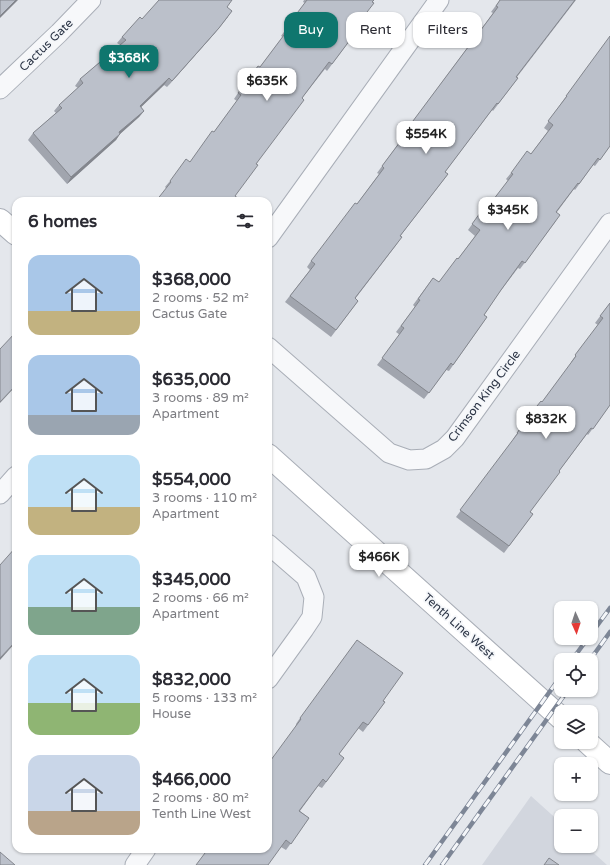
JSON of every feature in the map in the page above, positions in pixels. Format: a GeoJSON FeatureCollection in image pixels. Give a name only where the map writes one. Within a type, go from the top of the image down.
{"type":"FeatureCollection","features":[{"type":"Feature","properties":{"kind":"street","name":"Cactus Gate"},"geometry":{"type":"LineString","coordinates":[[0,89],[59,33],[90,0]]}},
{"type":"Feature","properties":{"kind":"street"},"geometry":{"type":"LineString","coordinates":[[272,232],[440,0]]}},
{"type":"Feature","properties":{"kind":"street"},"geometry":{"type":"LineString","coordinates":[[0,220],[12,230]]}},
{"type":"Feature","properties":{"kind":"street","name":"Crimson King Circle"},"geometry":{"type":"LineString","coordinates":[[272,350],[389,453],[409,460],[426,459],[444,449],[455,438],[610,223]]}},
{"type":"Feature","properties":{"kind":"street","name":"Tenth Line West"},"geometry":{"type":"LineString","coordinates":[[272,459],[554,712]]}},
{"type":"Feature","properties":{"kind":"street"},"geometry":{"type":"LineString","coordinates":[[0,494],[12,480]]}},
{"type":"Feature","properties":{"kind":"street"},"geometry":{"type":"LineString","coordinates":[[272,547],[306,577],[314,597],[312,617],[272,673]]}},
{"type":"Feature","properties":{"kind":"street"},"geometry":{"type":"LineString","coordinates":[[595,749],[610,763]]}},
{"type":"Feature","properties":{"kind":"street"},"geometry":{"type":"LineString","coordinates":[[135,865],[143,853]]}},
{"type":"Feature","properties":{"kind":"shaded area"},"geometry":{"type":"Polygon","coordinates":[[[531,796],[554,817],[554,853],[594,853],[607,865],[482,865],[531,796]]]}},
{"type":"Feature","properties":{"kind":"building"},"geometry":{"type":"Polygon","coordinates":[[[0,0],[16,0],[0,16],[0,0]]]}},
{"type":"Feature","properties":{"kind":"building"},"geometry":{"type":"Polygon","coordinates":[[[159,0],[232,0],[227,7],[232,11],[172,81],[169,78],[140,106],[144,111],[71,177],[33,133],[62,108],[59,105],[83,83],[80,79],[126,40],[122,37],[140,17],[142,19],[159,0]]]}},
{"type":"Feature","properties":{"kind":"building"},"geometry":{"type":"Polygon","coordinates":[[[307,0],[374,0],[372,2],[374,3],[367,12],[346,12],[346,45],[332,64],[329,62],[302,98],[304,100],[256,164],[258,165],[235,196],[236,197],[159,197],[186,159],[190,162],[212,131],[214,132],[241,95],[238,93],[258,66],[260,67],[284,35],[284,48],[338,48],[338,12],[298,12],[307,0]]]}},
{"type":"Feature","properties":{"kind":"building"},"geometry":{"type":"Polygon","coordinates":[[[500,0],[575,0],[516,77],[518,78],[498,104],[497,103],[445,172],[448,174],[355,298],[358,301],[336,330],[290,296],[315,264],[311,261],[355,203],[357,204],[384,168],[382,166],[406,134],[404,133],[467,48],[482,48],[482,28],[498,7],[496,6],[500,0]]]}},
{"type":"Feature","properties":{"kind":"building"},"geometry":{"type":"Polygon","coordinates":[[[610,36],[610,146],[600,160],[598,158],[556,212],[560,215],[525,263],[522,261],[484,315],[487,317],[453,365],[451,363],[429,393],[382,358],[404,328],[401,326],[420,300],[418,299],[433,278],[439,282],[480,230],[472,224],[488,202],[490,204],[513,174],[511,173],[527,151],[531,154],[553,125],[548,121],[610,36]]]}},
{"type":"Feature","properties":{"kind":"building"},"geometry":{"type":"Polygon","coordinates":[[[610,303],[610,405],[593,429],[591,428],[559,471],[560,472],[530,512],[533,514],[509,546],[460,510],[529,416],[541,401],[542,402],[576,356],[575,355],[603,318],[600,316],[610,303]]]}},
{"type":"Feature","properties":{"kind":"building"},"geometry":{"type":"Polygon","coordinates":[[[12,336],[12,389],[0,402],[0,349],[12,336]]]}},
{"type":"Feature","properties":{"kind":"building"},"geometry":{"type":"Polygon","coordinates":[[[12,552],[12,645],[0,658],[0,565],[12,552]]]}},
{"type":"Feature","properties":{"kind":"building"},"geometry":{"type":"Polygon","coordinates":[[[357,640],[403,673],[383,701],[385,702],[368,725],[363,722],[339,754],[344,758],[326,782],[323,779],[299,811],[309,818],[291,844],[286,840],[268,865],[196,865],[205,853],[272,853],[272,759],[301,719],[300,718],[357,640]]]}},
{"type":"Feature","properties":{"kind":"building"},"geometry":{"type":"Polygon","coordinates":[[[0,852],[15,865],[0,865],[0,852]]]}},
{"type":"Feature","properties":{"kind":"building"},"geometry":{"type":"Polygon","coordinates":[[[549,858],[559,865],[544,865],[549,858]]]}},
{"type":"Feature","properties":{"kind":"railway"},"geometry":{"type":"LineString","coordinates":[[598,624],[610,608]]}},
{"type":"Feature","properties":{"kind":"railway"},"geometry":{"type":"LineString","coordinates":[[595,653],[610,632]]}},
{"type":"Feature","properties":{"kind":"railway"},"geometry":{"type":"LineString","coordinates":[[577,653],[583,645]]}},
{"type":"Feature","properties":{"kind":"railway"},"geometry":{"type":"LineString","coordinates":[[425,865],[554,686]]}},
{"type":"Feature","properties":{"kind":"railway"},"geometry":{"type":"LineString","coordinates":[[442,865],[563,697]]}}]}
